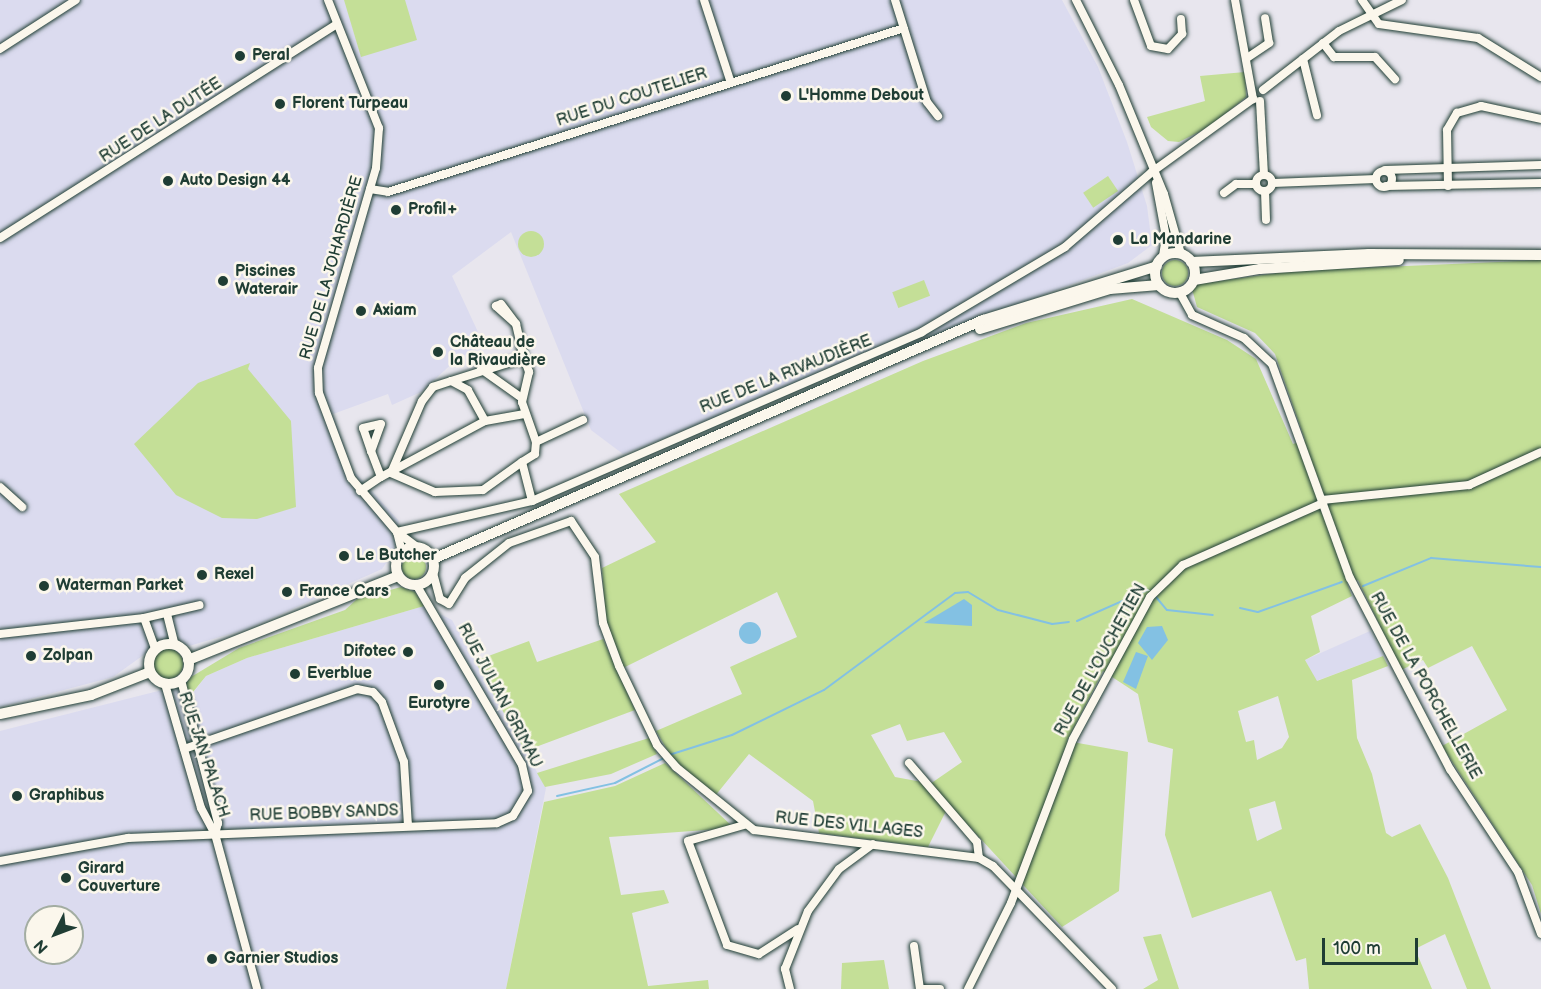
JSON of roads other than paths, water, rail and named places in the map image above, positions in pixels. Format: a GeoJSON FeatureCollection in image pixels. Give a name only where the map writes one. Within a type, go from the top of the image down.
{"type":"FeatureCollection","features":[{"type":"Feature","properties":{"kind":"main road"},"geometry":{"type":"LineString","coordinates":[[150,672],[165,684],[181,680],[188,660],[398,576],[426,580],[433,559],[1023,305],[1181,254],[1191,262],[1541,255]]}},
{"type":"Feature","properties":{"kind":"main road"},"geometry":{"type":"LineString","coordinates":[[918,351],[1079,297],[1160,285],[1180,293],[1194,280],[1260,269],[1456,256]]}},
{"type":"Feature","properties":{"kind":"main road"},"geometry":{"type":"LineString","coordinates":[[1160,262],[1160,285]]}},
{"type":"Feature","properties":{"kind":"main road"},"geometry":{"type":"LineString","coordinates":[[1191,262],[1194,280]]}},
{"type":"Feature","properties":{"kind":"main road"},"geometry":{"type":"LineString","coordinates":[[398,576],[402,552],[417,547],[433,559]]}},
{"type":"Feature","properties":{"kind":"main road"},"geometry":{"type":"LineString","coordinates":[[150,672],[155,649],[174,645],[188,660]]}},
{"type":"Feature","properties":{"kind":"main road"},"geometry":{"type":"LineString","coordinates":[[0,714],[90,695],[150,672]]}},
{"type":"Feature","properties":{"kind":"street"},"geometry":{"type":"LineString","coordinates":[[0,49],[76,0]]}},
{"type":"Feature","properties":{"kind":"street","name":"RUE DE LA JOHARDIÈRE"},"geometry":{"type":"LineString","coordinates":[[328,0],[336,25],[380,128],[370,189],[318,368],[319,393],[360,491],[397,532],[417,547]]}},
{"type":"Feature","properties":{"kind":"street"},"geometry":{"type":"LineString","coordinates":[[704,0],[731,82]]}},
{"type":"Feature","properties":{"kind":"street"},"geometry":{"type":"LineString","coordinates":[[895,0],[927,102],[938,116]]}},
{"type":"Feature","properties":{"kind":"street"},"geometry":{"type":"LineString","coordinates":[[1076,0],[1110,66],[1147,158],[1181,254]]}},
{"type":"Feature","properties":{"kind":"street"},"geometry":{"type":"LineString","coordinates":[[1134,0],[1151,46],[1168,49],[1182,34],[1181,19]]}},
{"type":"Feature","properties":{"kind":"street"},"geometry":{"type":"LineString","coordinates":[[1235,0],[1247,58],[1258,95],[1264,175],[1273,183]]}},
{"type":"Feature","properties":{"kind":"street"},"geometry":{"type":"LineString","coordinates":[[1362,0],[1368,14],[1383,26],[1478,38],[1541,77]]}},
{"type":"Feature","properties":{"kind":"street","name":"RUE DE LA RIVAUDIÈRE"},"geometry":{"type":"LineString","coordinates":[[397,532],[532,501],[922,332],[1049,258],[1152,172],[1258,95],[1323,43],[1368,14],[1402,0]]}},
{"type":"Feature","properties":{"kind":"street"},"geometry":{"type":"LineString","coordinates":[[1247,58],[1269,43],[1265,18]]}},
{"type":"Feature","properties":{"kind":"street","name":"RUE DE LA DUTÉE"},"geometry":{"type":"LineString","coordinates":[[0,238],[336,25]]}},
{"type":"Feature","properties":{"kind":"street","name":"RUE DU COUTELIER"},"geometry":{"type":"LineString","coordinates":[[370,189],[388,192],[904,28]]}},
{"type":"Feature","properties":{"kind":"street"},"geometry":{"type":"LineString","coordinates":[[1323,43],[1334,57],[1376,57],[1395,79]]}},
{"type":"Feature","properties":{"kind":"street"},"geometry":{"type":"LineString","coordinates":[[1303,59],[1317,115]]}},
{"type":"Feature","properties":{"kind":"street"},"geometry":{"type":"LineString","coordinates":[[1448,186],[1448,126],[1464,108],[1503,108],[1541,119]]}},
{"type":"Feature","properties":{"kind":"street"},"geometry":{"type":"LineString","coordinates":[[1376,179],[1384,171],[1541,165]]}},
{"type":"Feature","properties":{"kind":"street"},"geometry":{"type":"LineString","coordinates":[[1384,171],[1392,178],[1386,186]]}},
{"type":"Feature","properties":{"kind":"street"},"geometry":{"type":"LineString","coordinates":[[1256,184],[1264,175]]}},
{"type":"Feature","properties":{"kind":"street"},"geometry":{"type":"LineString","coordinates":[[1264,191],[1273,183],[1376,179],[1386,186],[1541,183]]}},
{"type":"Feature","properties":{"kind":"street"},"geometry":{"type":"LineString","coordinates":[[1156,183],[1166,237],[1160,262]]}},
{"type":"Feature","properties":{"kind":"street"},"geometry":{"type":"LineString","coordinates":[[1224,193],[1236,184],[1256,184],[1264,191],[1266,220]]}},
{"type":"Feature","properties":{"kind":"street","name":"RUE DE LA PORCHELLERIE"},"geometry":{"type":"LineString","coordinates":[[1180,293],[1192,315],[1244,338],[1269,360],[1350,578],[1437,747],[1518,872],[1541,934]]}},
{"type":"Feature","properties":{"kind":"street"},"geometry":{"type":"LineString","coordinates":[[391,473],[435,492],[483,490],[535,454],[536,442],[524,414],[522,398],[529,372],[516,324]]}},
{"type":"Feature","properties":{"kind":"street"},"geometry":{"type":"LineString","coordinates":[[391,473],[427,393],[481,369],[524,358]]}},
{"type":"Feature","properties":{"kind":"street"},"geometry":{"type":"LineString","coordinates":[[481,369],[522,398]]}},
{"type":"Feature","properties":{"kind":"street"},"geometry":{"type":"LineString","coordinates":[[451,381],[468,390],[486,421]]}},
{"type":"Feature","properties":{"kind":"street"},"geometry":{"type":"LineString","coordinates":[[360,491],[381,477],[486,421],[524,414]]}},
{"type":"Feature","properties":{"kind":"street"},"geometry":{"type":"LineString","coordinates":[[536,442],[583,420]]}},
{"type":"Feature","properties":{"kind":"street"},"geometry":{"type":"LineString","coordinates":[[371,451],[381,477]]}},
{"type":"Feature","properties":{"kind":"street","name":"RUE DE L'OUCHETIEN"},"geometry":{"type":"LineString","coordinates":[[968,989],[1015,888],[1073,739],[1164,579],[1322,502],[1469,485],[1541,452]]}},
{"type":"Feature","properties":{"kind":"street"},"geometry":{"type":"LineString","coordinates":[[522,462],[532,501]]}},
{"type":"Feature","properties":{"kind":"street"},"geometry":{"type":"LineString","coordinates":[[0,487],[22,507]]}},
{"type":"Feature","properties":{"kind":"street","name":"RUE DES VILLAGES"},"geometry":{"type":"LineString","coordinates":[[440,617],[453,606],[457,592],[465,578],[509,543],[561,520],[578,526],[595,557],[607,637],[653,738],[676,767],[744,825],[774,834],[979,858]]}},
{"type":"Feature","properties":{"kind":"street","name":"RUE DE LA JOHARDIÈRE"},"geometry":{"type":"LineString","coordinates":[[397,532],[402,552]]}},
{"type":"Feature","properties":{"kind":"street"},"geometry":{"type":"LineString","coordinates":[[426,580],[444,604],[457,592]]}},
{"type":"Feature","properties":{"kind":"street","name":"RUE JULIAN GRIMAU"},"geometry":{"type":"LineString","coordinates":[[426,580],[440,617],[522,765],[528,791]]}},
{"type":"Feature","properties":{"kind":"street"},"geometry":{"type":"LineString","coordinates":[[0,634],[144,618],[200,605]]}},
{"type":"Feature","properties":{"kind":"street"},"geometry":{"type":"LineString","coordinates":[[167,614],[174,645]]}},
{"type":"Feature","properties":{"kind":"street"},"geometry":{"type":"LineString","coordinates":[[144,618],[155,649]]}},
{"type":"Feature","properties":{"kind":"street","name":"RUE JAN PALACH"},"geometry":{"type":"LineString","coordinates":[[181,680],[218,823],[215,834]]}},
{"type":"Feature","properties":{"kind":"street","name":"RUE JAN PALACH"},"geometry":{"type":"LineString","coordinates":[[165,684],[184,749],[215,834],[257,989]]}},
{"type":"Feature","properties":{"kind":"street"},"geometry":{"type":"LineString","coordinates":[[184,749],[357,689],[373,692],[382,702],[404,762],[408,825]]}},
{"type":"Feature","properties":{"kind":"street"},"geometry":{"type":"LineString","coordinates":[[909,763],[977,842],[979,858],[1015,888],[1112,989]]}},
{"type":"Feature","properties":{"kind":"street","name":"RUE BOBBY SANDS"},"geometry":{"type":"LineString","coordinates":[[0,861],[128,838],[497,823],[513,816],[528,791]]}},
{"type":"Feature","properties":{"kind":"street"},"geometry":{"type":"LineString","coordinates":[[744,825],[688,841],[732,948],[759,954],[798,929]]}},
{"type":"Feature","properties":{"kind":"street"},"geometry":{"type":"LineString","coordinates":[[790,989],[785,969],[798,929],[839,869],[873,844]]}},
{"type":"Feature","properties":{"kind":"street"},"geometry":{"type":"LineString","coordinates":[[914,946],[920,989],[940,989]]}},
{"type":"Feature","properties":{"kind":"water"},"geometry":{"type":"Polygon","coordinates":[[[964,599],[972,605],[972,626],[924,623],[964,599]]]}},
{"type":"Feature","properties":{"kind":"water"},"geometry":{"type":"Polygon","coordinates":[[[750,622],[758,625],[761,633],[758,641],[750,644],[742,641],[739,633],[742,625],[750,622]]]}},
{"type":"Feature","properties":{"kind":"water"},"geometry":{"type":"Polygon","coordinates":[[[1162,626],[1168,640],[1152,660],[1138,643],[1147,627],[1162,626]]]}},
{"type":"Feature","properties":{"kind":"water"},"geometry":{"type":"Polygon","coordinates":[[[1136,652],[1148,656],[1136,689],[1123,682],[1136,652]]]}},
{"type":"Feature","properties":{"kind":"waterway"},"geometry":{"type":"LineString","coordinates":[[1363,586],[1431,558],[1541,567]]}},
{"type":"Feature","properties":{"kind":"waterway"},"geometry":{"type":"LineString","coordinates":[[1240,608],[1258,612],[1342,582]]}},
{"type":"Feature","properties":{"kind":"waterway"},"geometry":{"type":"LineString","coordinates":[[1077,621],[1147,590]]}},
{"type":"Feature","properties":{"kind":"waterway"},"geometry":{"type":"LineString","coordinates":[[669,755],[732,735],[824,690],[955,593],[968,592],[998,610],[1052,624],[1069,622]]}},
{"type":"Feature","properties":{"kind":"waterway"},"geometry":{"type":"LineString","coordinates":[[1156,597],[1167,610],[1213,615]]}},
{"type":"Feature","properties":{"kind":"waterway"},"geometry":{"type":"LineString","coordinates":[[557,796],[615,783],[662,759]]}},
{"type":"Feature","properties":{"kind":"place","name":"Peral"},"geometry":{"type":"Point","coordinates":[240,56]}},
{"type":"Feature","properties":{"kind":"place","name":"L'Homme Debout"},"geometry":{"type":"Point","coordinates":[786,96]}},
{"type":"Feature","properties":{"kind":"place","name":"Florent Turpeau"},"geometry":{"type":"Point","coordinates":[280,104]}},
{"type":"Feature","properties":{"kind":"place","name":"Auto Design 44"},"geometry":{"type":"Point","coordinates":[168,181]}},
{"type":"Feature","properties":{"kind":"place","name":"Profil+"},"geometry":{"type":"Point","coordinates":[396,210]}},
{"type":"Feature","properties":{"kind":"place","name":"La Mandarine"},"geometry":{"type":"Point","coordinates":[1118,240]}},
{"type":"Feature","properties":{"kind":"place","name":"Piscines Waterair"},"geometry":{"type":"Point","coordinates":[223,281]}},
{"type":"Feature","properties":{"kind":"place","name":"Axiam"},"geometry":{"type":"Point","coordinates":[361,311]}},
{"type":"Feature","properties":{"kind":"place","name":"Château de la Rivaudière"},"geometry":{"type":"Point","coordinates":[438,352]}},
{"type":"Feature","properties":{"kind":"place","name":"Le Butcher"},"geometry":{"type":"Point","coordinates":[344,556]}},
{"type":"Feature","properties":{"kind":"place","name":"Rexel"},"geometry":{"type":"Point","coordinates":[202,575]}},
{"type":"Feature","properties":{"kind":"place","name":"Waterman Parket"},"geometry":{"type":"Point","coordinates":[44,586]}},
{"type":"Feature","properties":{"kind":"place","name":"France Cars"},"geometry":{"type":"Point","coordinates":[287,592]}},
{"type":"Feature","properties":{"kind":"place","name":"Difotec"},"geometry":{"type":"Point","coordinates":[408,652]}},
{"type":"Feature","properties":{"kind":"place","name":"Zolpan"},"geometry":{"type":"Point","coordinates":[31,656]}},
{"type":"Feature","properties":{"kind":"place","name":"Everblue"},"geometry":{"type":"Point","coordinates":[295,674]}},
{"type":"Feature","properties":{"kind":"place","name":"Eurotyre"},"geometry":{"type":"Point","coordinates":[439,685]}},
{"type":"Feature","properties":{"kind":"place","name":"Graphibus"},"geometry":{"type":"Point","coordinates":[17,796]}},
{"type":"Feature","properties":{"kind":"place","name":"Girard Couverture"},"geometry":{"type":"Point","coordinates":[66,878]}},
{"type":"Feature","properties":{"kind":"place","name":"Garnier Studios"},"geometry":{"type":"Point","coordinates":[212,959]}}]}
